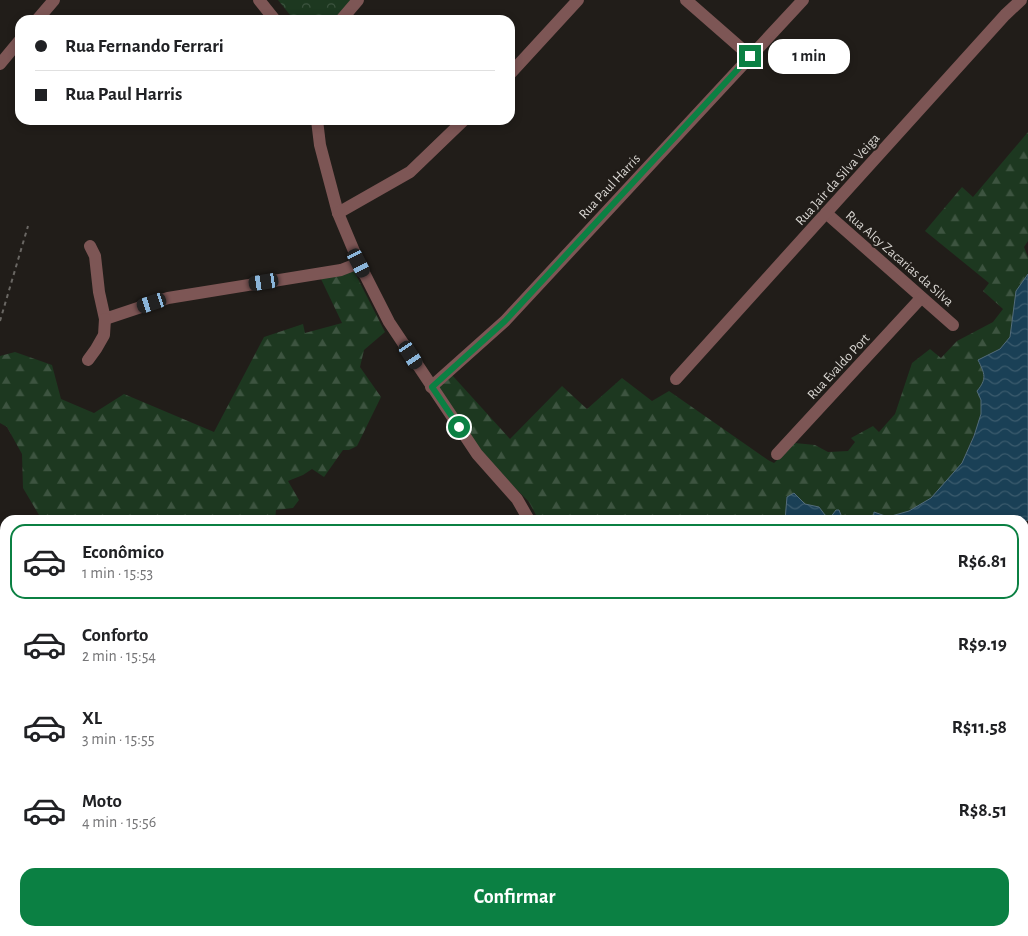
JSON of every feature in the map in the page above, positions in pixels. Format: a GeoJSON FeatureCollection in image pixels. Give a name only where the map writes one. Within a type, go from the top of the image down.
{"type":"FeatureCollection","features":[{"type":"Feature","properties":{"kind":"street"},"geometry":{"type":"LineString","coordinates":[[41,15],[54,0]]}},
{"type":"Feature","properties":{"kind":"street"},"geometry":{"type":"LineString","coordinates":[[259,0],[271,15]]}},
{"type":"Feature","properties":{"kind":"street"},"geometry":{"type":"LineString","coordinates":[[345,15],[358,0]]}},
{"type":"Feature","properties":{"kind":"street"},"geometry":{"type":"LineString","coordinates":[[515,69],[578,0]]}},
{"type":"Feature","properties":{"kind":"street"},"geometry":{"type":"LineString","coordinates":[[686,0],[750,56]]}},
{"type":"Feature","properties":{"kind":"street","name":"Rua Paul Harris"},"geometry":{"type":"LineString","coordinates":[[432,387],[505,321],[804,0]]}},
{"type":"Feature","properties":{"kind":"street","name":"Rua Jair da Silva Veiga"},"geometry":{"type":"LineString","coordinates":[[676,380],[1005,15],[1021,0]]}},
{"type":"Feature","properties":{"kind":"street"},"geometry":{"type":"LineString","coordinates":[[0,64],[15,46]]}},
{"type":"Feature","properties":{"kind":"street"},"geometry":{"type":"LineString","coordinates":[[318,125],[320,145],[338,214],[359,263],[390,324],[477,454],[517,499],[525,515]]}},
{"type":"Feature","properties":{"kind":"street"},"geometry":{"type":"LineString","coordinates":[[338,214],[410,172],[459,125]]}},
{"type":"Feature","properties":{"kind":"street","name":"Rua Alcy Zacarias da Silva"},"geometry":{"type":"LineString","coordinates":[[826,213],[953,325]]}},
{"type":"Feature","properties":{"kind":"street"},"geometry":{"type":"LineString","coordinates":[[88,360],[104,335],[105,319],[94,256],[90,246]]}},
{"type":"Feature","properties":{"kind":"street"},"geometry":{"type":"LineString","coordinates":[[105,319],[168,298],[341,270],[359,263]]}},
{"type":"Feature","properties":{"kind":"street","name":"Rua Evaldo Port"},"geometry":{"type":"LineString","coordinates":[[777,454],[921,298]]}},
{"type":"Feature","properties":{"kind":"path"},"geometry":{"type":"LineString","coordinates":[[0,321],[28,226]]}},
{"type":"Feature","properties":{"kind":"green space"},"geometry":{"type":"Polygon","coordinates":[[[278,0],[351,0],[338,15],[290,15],[278,0]]]}},
{"type":"Feature","properties":{"kind":"green space"},"geometry":{"type":"Polygon","coordinates":[[[1028,132],[1028,241],[1024,247],[1028,257],[1028,274],[1016,291],[1010,337],[1000,349],[978,360],[984,372],[981,414],[962,463],[931,498],[909,511],[895,515],[883,515],[875,512],[874,515],[841,515],[839,510],[834,515],[825,515],[819,507],[787,497],[785,515],[536,515],[529,502],[480,452],[436,388],[452,375],[510,439],[562,386],[587,409],[622,378],[652,401],[669,391],[774,463],[795,443],[815,445],[828,452],[848,451],[855,442],[851,438],[873,426],[879,432],[895,414],[912,363],[930,349],[941,358],[957,341],[993,322],[1003,309],[983,291],[989,283],[925,231],[962,187],[973,197],[1028,132]]]}},
{"type":"Feature","properties":{"kind":"green space"},"geometry":{"type":"Polygon","coordinates":[[[354,271],[385,332],[364,350],[360,367],[381,397],[357,446],[349,450],[343,450],[324,477],[312,469],[288,481],[299,500],[293,508],[276,510],[276,515],[39,515],[23,488],[22,454],[7,427],[0,423],[0,356],[15,352],[52,365],[61,399],[94,413],[124,394],[214,432],[264,337],[303,324],[305,333],[342,323],[321,279],[354,271]]]}},
{"type":"Feature","properties":{"kind":"water"},"geometry":{"type":"Polygon","coordinates":[[[1028,274],[1028,515],[895,515],[909,511],[931,498],[962,463],[981,414],[981,400],[977,391],[984,380],[984,376],[978,360],[1000,349],[1010,337],[1016,291],[1028,274]]]}},
{"type":"Feature","properties":{"kind":"water"},"geometry":{"type":"Polygon","coordinates":[[[794,493],[805,504],[819,507],[825,515],[785,515],[787,497],[794,493]]]}},
{"type":"Feature","properties":{"kind":"water"},"geometry":{"type":"Polygon","coordinates":[[[836,510],[839,510],[841,515],[832,515],[836,510]]]}},
{"type":"Feature","properties":{"kind":"route"},"geometry":{"type":"LineString","coordinates":[[459,427],[432,387],[505,321],[750,56]]}}]}
